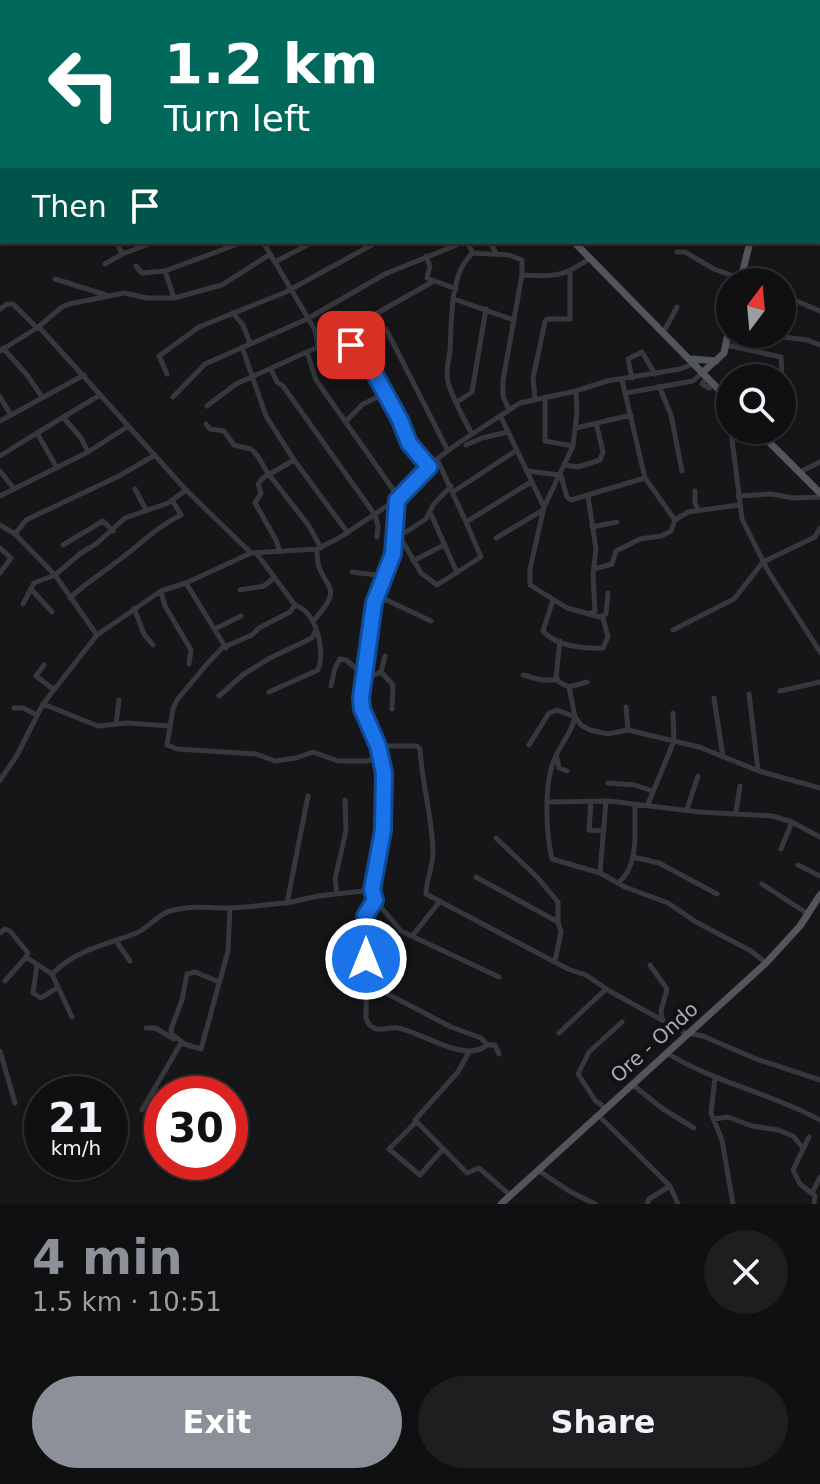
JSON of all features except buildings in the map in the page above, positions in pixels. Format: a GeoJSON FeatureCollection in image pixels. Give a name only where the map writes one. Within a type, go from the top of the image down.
{"type":"FeatureCollection","features":[{"type":"Feature","properties":{"kind":"main road"},"geometry":{"type":"LineString","coordinates":[[578,244],[716,386]]}},
{"type":"Feature","properties":{"kind":"main road"},"geometry":{"type":"LineString","coordinates":[[743,268],[749,244]]}},
{"type":"Feature","properties":{"kind":"main road"},"geometry":{"type":"LineString","coordinates":[[708,377],[724,348]]}},
{"type":"Feature","properties":{"kind":"main road"},"geometry":{"type":"LineString","coordinates":[[692,362],[715,362]]}},
{"type":"Feature","properties":{"kind":"main road"},"geometry":{"type":"LineString","coordinates":[[771,444],[820,497]]}},
{"type":"Feature","properties":{"kind":"main road","name":"Ore - Ondo"},"geometry":{"type":"LineString","coordinates":[[501,1204],[766,963],[808,914],[820,895]]}},
{"type":"Feature","properties":{"kind":"street"},"geometry":{"type":"LineString","coordinates":[[503,0],[518,0]]}},
{"type":"Feature","properties":{"kind":"street"},"geometry":{"type":"LineString","coordinates":[[117,244],[125,253]]}},
{"type":"Feature","properties":{"kind":"street"},"geometry":{"type":"LineString","coordinates":[[105,264],[149,244]]}},
{"type":"Feature","properties":{"kind":"street"},"geometry":{"type":"LineString","coordinates":[[136,266],[138,271],[148,274],[165,271],[238,244]]}},
{"type":"Feature","properties":{"kind":"street"},"geometry":{"type":"LineString","coordinates":[[207,406],[251,377],[318,347],[292,289],[264,244]]}},
{"type":"Feature","properties":{"kind":"street"},"geometry":{"type":"LineString","coordinates":[[275,262],[309,244]]}},
{"type":"Feature","properties":{"kind":"street"},"geometry":{"type":"LineString","coordinates":[[167,374],[159,356],[199,327],[292,289],[373,244]]}},
{"type":"Feature","properties":{"kind":"street"},"geometry":{"type":"LineString","coordinates":[[173,397],[201,366],[307,319],[375,279],[460,244]]}},
{"type":"Feature","properties":{"kind":"street"},"geometry":{"type":"LineString","coordinates":[[467,244],[473,253]]}},
{"type":"Feature","properties":{"kind":"street"},"geometry":{"type":"LineString","coordinates":[[491,244],[496,253]]}},
{"type":"Feature","properties":{"kind":"street"},"geometry":{"type":"LineString","coordinates":[[677,252],[685,252],[716,270]]}},
{"type":"Feature","properties":{"kind":"street"},"geometry":{"type":"LineString","coordinates":[[472,434],[447,379],[447,369],[450,317],[456,289],[464,263],[473,253],[521,258],[522,275],[503,380],[503,396],[509,410]]}},
{"type":"Feature","properties":{"kind":"street"},"geometry":{"type":"LineString","coordinates":[[42,398],[27,375],[2,350],[38,328],[62,307],[127,293],[147,298],[174,298],[222,285],[269,255]]}},
{"type":"Feature","properties":{"kind":"street"},"geometry":{"type":"LineString","coordinates":[[426,256],[430,266],[427,278],[456,289]]}},
{"type":"Feature","properties":{"kind":"street"},"geometry":{"type":"LineString","coordinates":[[522,275],[552,277],[570,272],[590,258]]}},
{"type":"Feature","properties":{"kind":"street"},"geometry":{"type":"LineString","coordinates":[[165,271],[174,298]]}},
{"type":"Feature","properties":{"kind":"street"},"geometry":{"type":"LineString","coordinates":[[535,399],[534,373],[545,321],[570,319],[570,272]]}},
{"type":"Feature","properties":{"kind":"street"},"geometry":{"type":"LineString","coordinates":[[55,279],[111,296]]}},
{"type":"Feature","properties":{"kind":"street"},"geometry":{"type":"LineString","coordinates":[[325,342],[432,282]]}},
{"type":"Feature","properties":{"kind":"street"},"geometry":{"type":"LineString","coordinates":[[454,299],[514,320]]}},
{"type":"Feature","properties":{"kind":"street"},"geometry":{"type":"LineString","coordinates":[[796,301],[820,311]]}},
{"type":"Feature","properties":{"kind":"street"},"geometry":{"type":"LineString","coordinates":[[0,309],[13,304],[38,328],[186,490],[254,553],[295,605],[313,621],[320,650],[318,670],[269,692]]}},
{"type":"Feature","properties":{"kind":"street"},"geometry":{"type":"LineString","coordinates":[[663,333],[677,307]]}},
{"type":"Feature","properties":{"kind":"street"},"geometry":{"type":"LineString","coordinates":[[457,402],[472,392],[486,309]]}},
{"type":"Feature","properties":{"kind":"street"},"geometry":{"type":"LineString","coordinates":[[233,313],[243,325],[250,343]]}},
{"type":"Feature","properties":{"kind":"street"},"geometry":{"type":"LineString","coordinates":[[386,329],[448,451]]}},
{"type":"Feature","properties":{"kind":"street"},"geometry":{"type":"LineString","coordinates":[[342,333],[372,369],[409,443],[429,467]]}},
{"type":"Feature","properties":{"kind":"street"},"geometry":{"type":"LineString","coordinates":[[317,339],[325,342],[352,372]]}},
{"type":"Feature","properties":{"kind":"street"},"geometry":{"type":"LineString","coordinates":[[796,339],[820,345]]}},
{"type":"Feature","properties":{"kind":"street"},"geometry":{"type":"LineString","coordinates":[[242,347],[266,416],[348,533]]}},
{"type":"Feature","properties":{"kind":"street"},"geometry":{"type":"LineString","coordinates":[[740,348],[781,357],[781,364]]}},
{"type":"Feature","properties":{"kind":"street"},"geometry":{"type":"LineString","coordinates":[[307,352],[316,380],[398,499],[393,554],[376,595],[361,705],[378,746],[384,773],[383,820],[372,890],[375,900],[401,931],[499,977]]}},
{"type":"Feature","properties":{"kind":"street"},"geometry":{"type":"LineString","coordinates":[[632,378],[628,359],[642,352],[655,374]]}},
{"type":"Feature","properties":{"kind":"street"},"geometry":{"type":"LineString","coordinates":[[0,780],[16,757],[43,704],[97,635],[161,591],[254,553],[319,550],[398,499],[437,459],[520,403],[607,381],[655,374],[692,362]]}},
{"type":"Feature","properties":{"kind":"street"},"geometry":{"type":"LineString","coordinates":[[271,369],[277,382],[283,386],[375,515],[377,537]]}},
{"type":"Feature","properties":{"kind":"street"},"geometry":{"type":"LineString","coordinates":[[0,421],[84,375]]}},
{"type":"Feature","properties":{"kind":"street"},"geometry":{"type":"LineString","coordinates":[[626,393],[708,377]]}},
{"type":"Feature","properties":{"kind":"street"},"geometry":{"type":"LineString","coordinates":[[622,380],[645,478],[675,520]]}},
{"type":"Feature","properties":{"kind":"street"},"geometry":{"type":"LineString","coordinates":[[659,386],[671,415],[682,471]]}},
{"type":"Feature","properties":{"kind":"street"},"geometry":{"type":"LineString","coordinates":[[576,391],[573,446],[544,509],[529,580],[533,588],[567,608],[603,618]]}},
{"type":"Feature","properties":{"kind":"street"},"geometry":{"type":"LineString","coordinates":[[345,422],[363,404],[384,394]]}},
{"type":"Feature","properties":{"kind":"street"},"geometry":{"type":"LineString","coordinates":[[0,456],[100,395]]}},
{"type":"Feature","properties":{"kind":"street"},"geometry":{"type":"LineString","coordinates":[[0,397],[11,415]]}},
{"type":"Feature","properties":{"kind":"street"},"geometry":{"type":"LineString","coordinates":[[545,397],[545,441],[573,446]]}},
{"type":"Feature","properties":{"kind":"street"},"geometry":{"type":"LineString","coordinates":[[576,428],[631,415]]}},
{"type":"Feature","properties":{"kind":"street"},"geometry":{"type":"LineString","coordinates":[[63,417],[81,438],[88,452]]}},
{"type":"Feature","properties":{"kind":"street"},"geometry":{"type":"LineString","coordinates":[[501,417],[544,509]]}},
{"type":"Feature","properties":{"kind":"street"},"geometry":{"type":"LineString","coordinates":[[565,465],[578,467],[600,460],[603,452],[596,423]]}},
{"type":"Feature","properties":{"kind":"street"},"geometry":{"type":"LineString","coordinates":[[206,424],[213,430],[224,431],[234,445],[254,452],[309,526],[319,550],[319,569],[331,585],[331,597],[313,621]]}},
{"type":"Feature","properties":{"kind":"street"},"geometry":{"type":"LineString","coordinates":[[0,496],[88,452],[127,427]]}},
{"type":"Feature","properties":{"kind":"street"},"geometry":{"type":"LineString","coordinates":[[466,445],[508,432]]}},
{"type":"Feature","properties":{"kind":"street"},"geometry":{"type":"LineString","coordinates":[[37,433],[57,468]]}},
{"type":"Feature","properties":{"kind":"street"},"geometry":{"type":"LineString","coordinates":[[732,444],[742,519],[763,562],[820,652]]}},
{"type":"Feature","properties":{"kind":"street"},"geometry":{"type":"LineString","coordinates":[[396,530],[406,532],[426,519],[433,505],[452,489],[517,450]]}},
{"type":"Feature","properties":{"kind":"street"},"geometry":{"type":"LineString","coordinates":[[15,534],[26,520],[119,476],[155,455]]}},
{"type":"Feature","properties":{"kind":"street"},"geometry":{"type":"LineString","coordinates":[[396,530],[421,573],[437,585],[481,557],[437,459]]}},
{"type":"Feature","properties":{"kind":"street"},"geometry":{"type":"LineString","coordinates":[[280,552],[255,503],[261,493],[258,482],[294,460]]}},
{"type":"Feature","properties":{"kind":"street"},"geometry":{"type":"LineString","coordinates":[[800,472],[820,462]]}},
{"type":"Feature","properties":{"kind":"street"},"geometry":{"type":"LineString","coordinates":[[0,471],[14,489]]}},
{"type":"Feature","properties":{"kind":"street"},"geometry":{"type":"LineString","coordinates":[[526,471],[560,475]]}},
{"type":"Feature","properties":{"kind":"street"},"geometry":{"type":"LineString","coordinates":[[560,475],[568,499],[645,478]]}},
{"type":"Feature","properties":{"kind":"street"},"geometry":{"type":"LineString","coordinates":[[466,522],[531,482]]}},
{"type":"Feature","properties":{"kind":"street"},"geometry":{"type":"LineString","coordinates":[[135,489],[146,510]]}},
{"type":"Feature","properties":{"kind":"street"},"geometry":{"type":"LineString","coordinates":[[23,604],[40,579],[55,575],[113,531],[127,516],[172,500],[186,490]]}},
{"type":"Feature","properties":{"kind":"street"},"geometry":{"type":"LineString","coordinates":[[695,491],[699,511]]}},
{"type":"Feature","properties":{"kind":"street"},"geometry":{"type":"LineString","coordinates":[[738,496],[771,494],[793,498],[820,497]]}},
{"type":"Feature","properties":{"kind":"street"},"geometry":{"type":"LineString","coordinates":[[588,496],[596,549],[596,604],[595,611],[588,614]]}},
{"type":"Feature","properties":{"kind":"street"},"geometry":{"type":"LineString","coordinates":[[70,598],[86,582],[115,563],[158,527],[181,515],[172,500]]}},
{"type":"Feature","properties":{"kind":"street"},"geometry":{"type":"LineString","coordinates":[[594,569],[612,564],[616,551],[640,539],[671,531],[675,520],[688,512],[739,505]]}},
{"type":"Feature","properties":{"kind":"street"},"geometry":{"type":"LineString","coordinates":[[496,538],[544,509]]}},
{"type":"Feature","properties":{"kind":"street"},"geometry":{"type":"LineString","coordinates":[[430,513],[457,573]]}},
{"type":"Feature","properties":{"kind":"street"},"geometry":{"type":"LineString","coordinates":[[63,545],[103,521],[113,531]]}},
{"type":"Feature","properties":{"kind":"street"},"geometry":{"type":"LineString","coordinates":[[592,527],[617,522]]}},
{"type":"Feature","properties":{"kind":"street"},"geometry":{"type":"LineString","coordinates":[[0,525],[15,534],[55,575],[97,635]]}},
{"type":"Feature","properties":{"kind":"street"},"geometry":{"type":"LineString","coordinates":[[673,630],[734,599],[763,562],[815,537],[820,528]]}},
{"type":"Feature","properties":{"kind":"street"},"geometry":{"type":"LineString","coordinates":[[413,561],[444,545]]}},
{"type":"Feature","properties":{"kind":"street"},"geometry":{"type":"LineString","coordinates":[[0,548],[11,558],[0,573]]}},
{"type":"Feature","properties":{"kind":"street"},"geometry":{"type":"LineString","coordinates":[[352,572],[384,576]]}},
{"type":"Feature","properties":{"kind":"street"},"geometry":{"type":"LineString","coordinates":[[418,583],[421,573]]}},
{"type":"Feature","properties":{"kind":"street"},"geometry":{"type":"LineString","coordinates":[[240,590],[264,586],[274,578]]}},
{"type":"Feature","properties":{"kind":"street"},"geometry":{"type":"LineString","coordinates":[[186,583],[226,648]]}},
{"type":"Feature","properties":{"kind":"street"},"geometry":{"type":"LineString","coordinates":[[31,589],[52,612]]}},
{"type":"Feature","properties":{"kind":"street"},"geometry":{"type":"LineString","coordinates":[[161,591],[165,606],[191,650],[189,664]]}},
{"type":"Feature","properties":{"kind":"street"},"geometry":{"type":"LineString","coordinates":[[553,600],[543,631],[547,635],[580,647],[603,648],[608,637],[603,618],[608,593]]}},
{"type":"Feature","properties":{"kind":"street"},"geometry":{"type":"LineString","coordinates":[[376,595],[431,621]]}},
{"type":"Feature","properties":{"kind":"street"},"geometry":{"type":"LineString","coordinates":[[295,605],[283,616],[222,648],[185,688],[173,709],[167,745],[177,749],[256,754],[275,761],[313,752],[333,760],[367,761],[380,757]]}},
{"type":"Feature","properties":{"kind":"street"},"geometry":{"type":"LineString","coordinates":[[134,608],[144,634],[153,645]]}},
{"type":"Feature","properties":{"kind":"street"},"geometry":{"type":"LineString","coordinates":[[215,629],[241,616]]}},
{"type":"Feature","properties":{"kind":"street"},"geometry":{"type":"LineString","coordinates":[[219,696],[252,669],[312,638],[315,631]]}},
{"type":"Feature","properties":{"kind":"street"},"geometry":{"type":"LineString","coordinates":[[557,680],[560,641]]}},
{"type":"Feature","properties":{"kind":"street"},"geometry":{"type":"LineString","coordinates":[[381,672],[385,656]]}},
{"type":"Feature","properties":{"kind":"street"},"geometry":{"type":"LineString","coordinates":[[331,686],[340,659],[346,660],[363,678]]}},
{"type":"Feature","properties":{"kind":"street"},"geometry":{"type":"LineString","coordinates":[[44,665],[36,676],[54,690]]}},
{"type":"Feature","properties":{"kind":"street"},"geometry":{"type":"LineString","coordinates":[[363,678],[381,672]]}},
{"type":"Feature","properties":{"kind":"street"},"geometry":{"type":"LineString","coordinates":[[381,672],[393,685],[392,709]]}},
{"type":"Feature","properties":{"kind":"street"},"geometry":{"type":"LineString","coordinates":[[523,675],[557,680],[569,687],[587,682]]}},
{"type":"Feature","properties":{"kind":"street"},"geometry":{"type":"LineString","coordinates":[[780,691],[820,682]]}},
{"type":"Feature","properties":{"kind":"street"},"geometry":{"type":"LineString","coordinates":[[569,687],[575,717],[550,774],[552,859],[600,873],[668,903],[696,922],[751,951],[766,963]]}},
{"type":"Feature","properties":{"kind":"street"},"geometry":{"type":"LineString","coordinates":[[749,694],[759,771]]}},
{"type":"Feature","properties":{"kind":"street"},"geometry":{"type":"LineString","coordinates":[[714,698],[723,758]]}},
{"type":"Feature","properties":{"kind":"street"},"geometry":{"type":"LineString","coordinates":[[116,724],[119,700]]}},
{"type":"Feature","properties":{"kind":"street"},"geometry":{"type":"LineString","coordinates":[[43,704],[98,726],[170,726]]}},
{"type":"Feature","properties":{"kind":"street"},"geometry":{"type":"LineString","coordinates":[[626,707],[628,730]]}},
{"type":"Feature","properties":{"kind":"street"},"geometry":{"type":"LineString","coordinates":[[14,708],[23,708],[37,715]]}},
{"type":"Feature","properties":{"kind":"street"},"geometry":{"type":"LineString","coordinates":[[529,745],[552,710],[565,711],[581,725],[601,733],[628,730],[699,747],[759,771],[820,788]]}},
{"type":"Feature","properties":{"kind":"street"},"geometry":{"type":"LineString","coordinates":[[648,804],[674,741],[673,713]]}},
{"type":"Feature","properties":{"kind":"street"},"geometry":{"type":"LineString","coordinates":[[571,728],[581,725]]}},
{"type":"Feature","properties":{"kind":"street"},"geometry":{"type":"LineString","coordinates":[[378,746],[417,746],[420,749],[433,846],[432,875],[425,892],[586,975],[687,1033],[703,1036],[756,1059],[820,1080]]}},
{"type":"Feature","properties":{"kind":"street"},"geometry":{"type":"LineString","coordinates":[[557,753],[558,765],[567,771]]}},
{"type":"Feature","properties":{"kind":"street"},"geometry":{"type":"LineString","coordinates":[[687,809],[698,776]]}},
{"type":"Feature","properties":{"kind":"street"},"geometry":{"type":"LineString","coordinates":[[608,783],[635,785],[652,791]]}},
{"type":"Feature","properties":{"kind":"street"},"geometry":{"type":"LineString","coordinates":[[736,812],[740,786]]}},
{"type":"Feature","properties":{"kind":"street"},"geometry":{"type":"LineString","coordinates":[[287,903],[308,796]]}},
{"type":"Feature","properties":{"kind":"street"},"geometry":{"type":"LineString","coordinates":[[337,894],[335,879],[346,831],[345,800]]}},
{"type":"Feature","properties":{"kind":"street"},"geometry":{"type":"LineString","coordinates":[[591,801],[589,830],[604,831]]}},
{"type":"Feature","properties":{"kind":"street"},"geometry":{"type":"LineString","coordinates":[[549,802],[606,801],[772,816],[792,822],[820,837]]}},
{"type":"Feature","properties":{"kind":"street"},"geometry":{"type":"LineString","coordinates":[[600,873],[606,801]]}},
{"type":"Feature","properties":{"kind":"street"},"geometry":{"type":"LineString","coordinates":[[619,882],[630,870],[633,857],[635,805]]}},
{"type":"Feature","properties":{"kind":"street"},"geometry":{"type":"LineString","coordinates":[[781,849],[792,822]]}},
{"type":"Feature","properties":{"kind":"street"},"geometry":{"type":"LineString","coordinates":[[496,838],[558,902],[561,932],[554,959],[556,962]]}},
{"type":"Feature","properties":{"kind":"street"},"geometry":{"type":"LineString","coordinates":[[633,857],[659,863],[717,894]]}},
{"type":"Feature","properties":{"kind":"street"},"geometry":{"type":"LineString","coordinates":[[798,865],[820,876]]}},
{"type":"Feature","properties":{"kind":"street"},"geometry":{"type":"LineString","coordinates":[[476,877],[558,922]]}},
{"type":"Feature","properties":{"kind":"street"},"geometry":{"type":"LineString","coordinates":[[762,884],[808,914]]}},
{"type":"Feature","properties":{"kind":"street"},"geometry":{"type":"LineString","coordinates":[[52,974],[71,958],[103,943],[140,932],[159,915],[171,911],[200,906],[230,908],[287,903],[372,890]]}},
{"type":"Feature","properties":{"kind":"street"},"geometry":{"type":"LineString","coordinates":[[375,900],[365,916],[366,1021],[374,1029],[399,1028],[469,1052],[487,1045],[498,1046],[499,1054]]}},
{"type":"Feature","properties":{"kind":"street"},"geometry":{"type":"LineString","coordinates":[[413,935],[440,901]]}},
{"type":"Feature","properties":{"kind":"street"},"geometry":{"type":"LineString","coordinates":[[146,1028],[155,1028],[201,1049],[228,951],[230,908]]}},
{"type":"Feature","properties":{"kind":"street"},"geometry":{"type":"LineString","coordinates":[[0,933],[5,929],[10,931],[28,953],[5,981]]}},
{"type":"Feature","properties":{"kind":"street"},"geometry":{"type":"LineString","coordinates":[[120,938],[118,944],[130,961]]}},
{"type":"Feature","properties":{"kind":"street"},"geometry":{"type":"LineString","coordinates":[[366,959],[395,950]]}},
{"type":"Feature","properties":{"kind":"street"},"geometry":{"type":"LineString","coordinates":[[26,957],[52,974],[72,1017]]}},
{"type":"Feature","properties":{"kind":"street"},"geometry":{"type":"LineString","coordinates":[[37,965],[33,993],[36,997],[41,998],[58,987]]}},
{"type":"Feature","properties":{"kind":"street"},"geometry":{"type":"LineString","coordinates":[[650,965],[667,989],[662,1019]]}},
{"type":"Feature","properties":{"kind":"street"},"geometry":{"type":"LineString","coordinates":[[183,1043],[172,1034],[171,1029],[182,1000],[187,974],[195,972],[219,982]]}},
{"type":"Feature","properties":{"kind":"street"},"geometry":{"type":"LineString","coordinates":[[559,1033],[608,990]]}},
{"type":"Feature","properties":{"kind":"street"},"geometry":{"type":"LineString","coordinates":[[367,991],[382,991],[444,1024],[481,1038],[487,1045]]}},
{"type":"Feature","properties":{"kind":"street"},"geometry":{"type":"LineString","coordinates":[[605,1108],[595,1100],[578,1074],[589,1052],[622,1022]]}},
{"type":"Feature","properties":{"kind":"street"},"geometry":{"type":"LineString","coordinates":[[142,1110],[183,1043]]}},
{"type":"Feature","properties":{"kind":"street"},"geometry":{"type":"LineString","coordinates":[[0,1051],[15,1103]]}},
{"type":"Feature","properties":{"kind":"street"},"geometry":{"type":"LineString","coordinates":[[443,1149],[420,1175],[389,1149],[462,1068],[469,1052]]}},
{"type":"Feature","properties":{"kind":"street"},"geometry":{"type":"LineString","coordinates":[[666,1053],[715,1078],[804,1111],[820,1120]]}},
{"type":"Feature","properties":{"kind":"street"},"geometry":{"type":"LineString","coordinates":[[715,1078],[711,1104],[713,1119],[722,1140],[733,1204]]}},
{"type":"Feature","properties":{"kind":"street"},"geometry":{"type":"LineString","coordinates":[[632,1084],[663,1109],[694,1128]]}},
{"type":"Feature","properties":{"kind":"street"},"geometry":{"type":"LineString","coordinates":[[598,1115],[670,1186],[678,1204]]}},
{"type":"Feature","properties":{"kind":"street"},"geometry":{"type":"LineString","coordinates":[[713,1119],[728,1117],[752,1126],[778,1130],[793,1136],[803,1148]]}},
{"type":"Feature","properties":{"kind":"street"},"geometry":{"type":"LineString","coordinates":[[416,1122],[467,1173],[479,1168],[510,1195]]}},
{"type":"Feature","properties":{"kind":"street"},"geometry":{"type":"LineString","coordinates":[[809,1137],[793,1170],[800,1184],[815,1196],[814,1204]]}},
{"type":"Feature","properties":{"kind":"street"},"geometry":{"type":"LineString","coordinates":[[537,1169],[595,1204]]}},
{"type":"Feature","properties":{"kind":"street"},"geometry":{"type":"LineString","coordinates":[[812,1193],[820,1177]]}},
{"type":"Feature","properties":{"kind":"street"},"geometry":{"type":"LineString","coordinates":[[647,1204],[649,1199],[670,1186]]}},
{"type":"Feature","properties":{"kind":"route"},"geometry":{"type":"LineString","coordinates":[[351,345],[372,369],[414,452],[429,467],[397,500],[395,544],[374,603],[362,680],[361,705],[378,746],[384,773],[383,830],[372,890],[375,900],[365,912],[366,959]]}}]}
